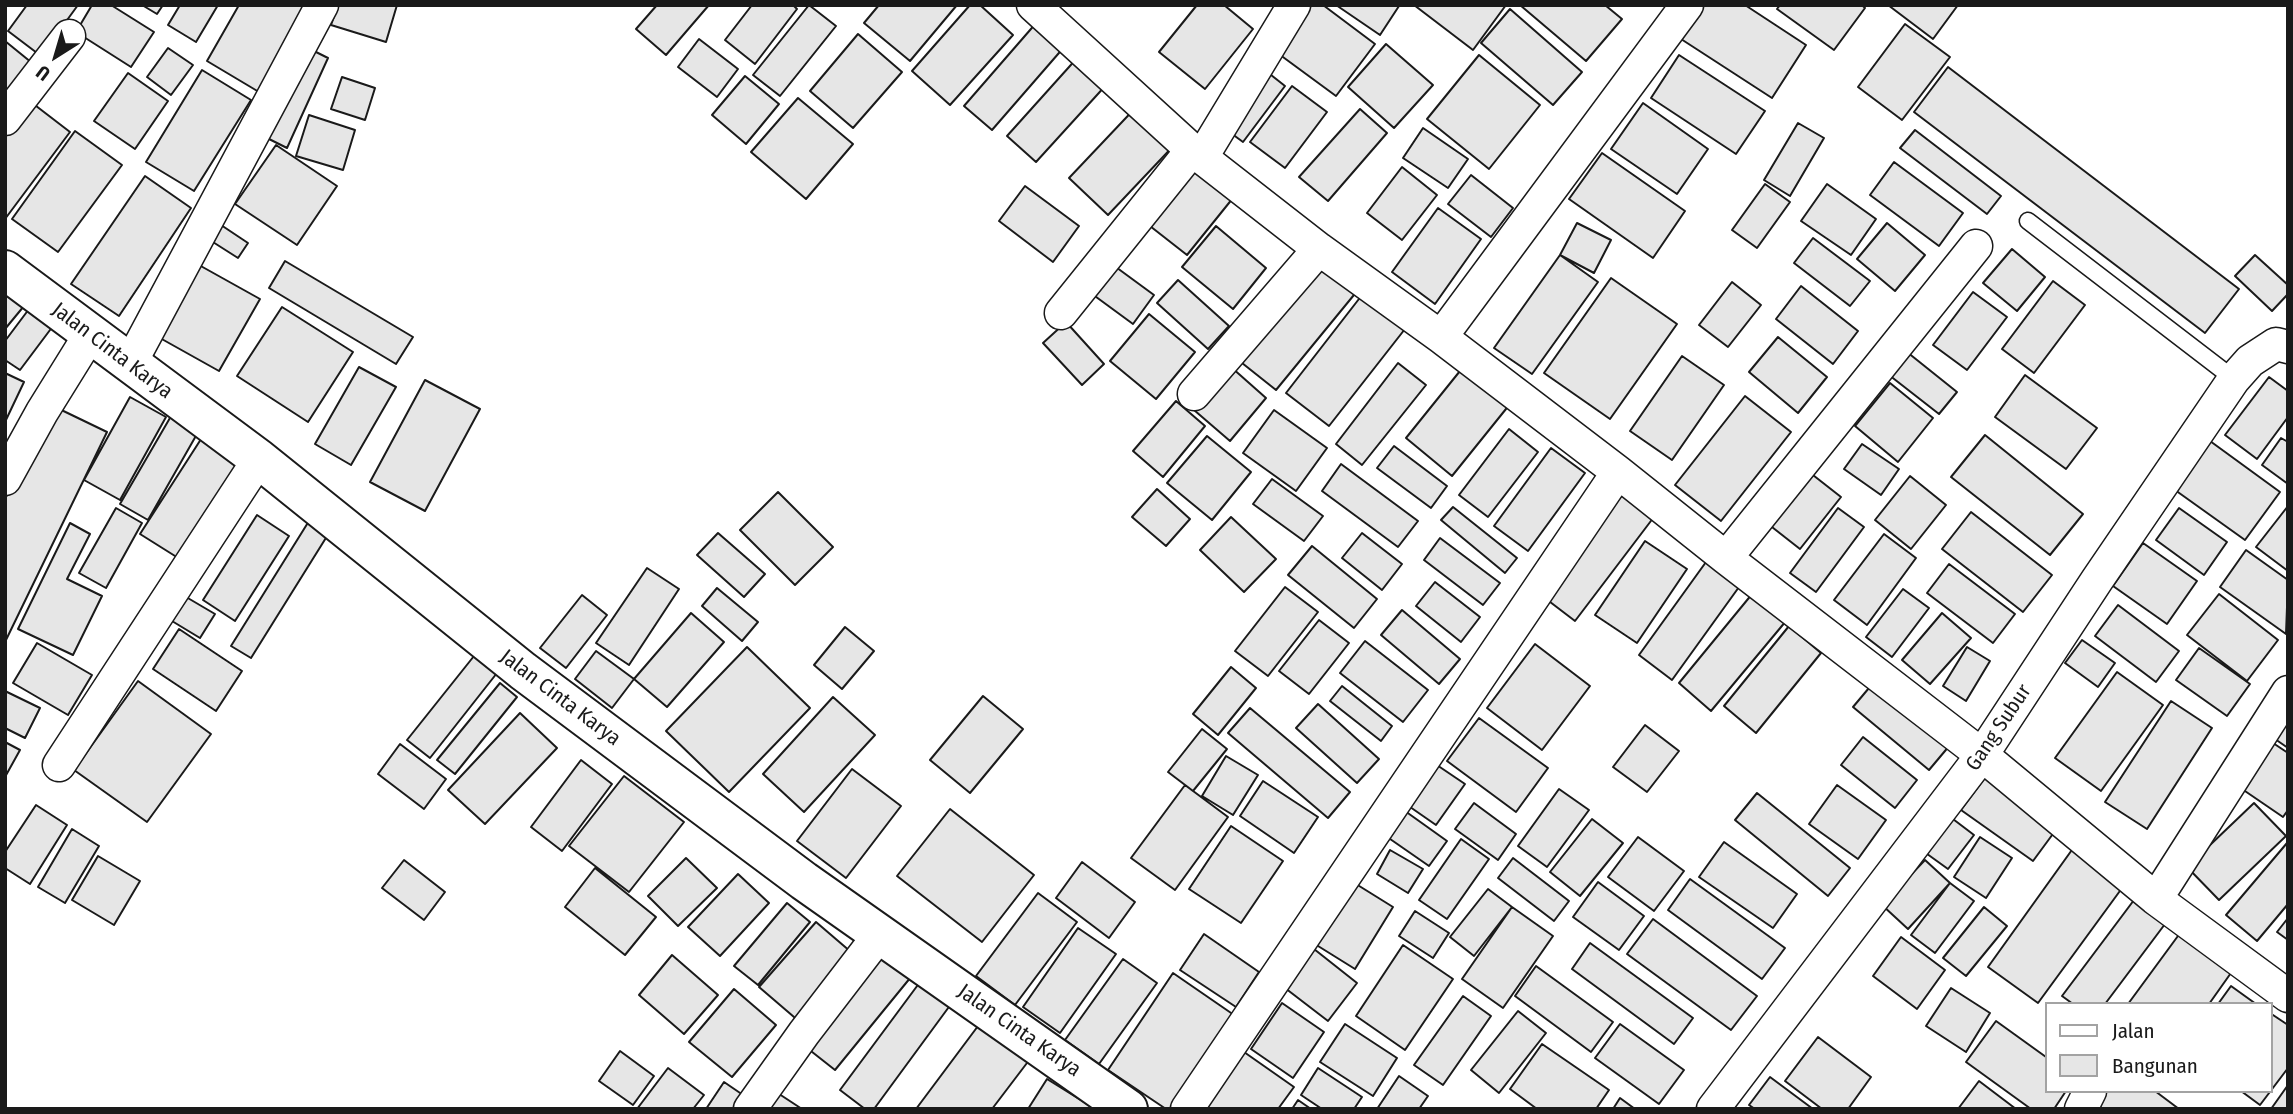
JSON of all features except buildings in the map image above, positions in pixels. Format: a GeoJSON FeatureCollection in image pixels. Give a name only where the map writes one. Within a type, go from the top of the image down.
{"type":"FeatureCollection","features":[{"type":"Feature","properties":{"kind":"street"},"geometry":{"type":"LineString","coordinates":[[130,365],[322,5]]}},
{"type":"Feature","properties":{"kind":"street"},"geometry":{"type":"LineString","coordinates":[[1033,5],[1197,154],[1319,249],[1441,337],[1618,472],[1982,755],[2156,899],[2288,996]]}},
{"type":"Feature","properties":{"kind":"street"},"geometry":{"type":"LineString","coordinates":[[1061,313],[1197,154],[1294,5]]}},
{"type":"Feature","properties":{"kind":"street"},"geometry":{"type":"LineString","coordinates":[[1441,337],[1687,5]]}},
{"type":"Feature","properties":{"kind":"street"},"geometry":{"type":"LineString","coordinates":[[5,119],[69,36]]}},
{"type":"Feature","properties":{"kind":"street"},"geometry":{"type":"LineString","coordinates":[[1726,558],[1976,246]]}},
{"type":"Feature","properties":{"kind":"street"},"geometry":{"type":"LineString","coordinates":[[1194,394],[1319,249]]}},
{"type":"Feature","properties":{"kind":"street","name":"Jalan Cinta Karya"},"geometry":{"type":"LineString","coordinates":[[5,270],[260,459],[523,671],[804,881],[1128,1109]]}},
{"type":"Feature","properties":{"kind":"street"},"geometry":{"type":"LineString","coordinates":[[5,479],[91,333]]}},
{"type":"Feature","properties":{"kind":"street","name":"Gang Subur"},"geometry":{"type":"LineString","coordinates":[[1713,1109],[1982,755],[2234,379],[2250,361],[2282,345]]}},
{"type":"Feature","properties":{"kind":"street"},"geometry":{"type":"LineString","coordinates":[[59,765],[260,459]]}},
{"type":"Feature","properties":{"kind":"street"},"geometry":{"type":"LineString","coordinates":[[1187,1109],[1618,472]]}},
{"type":"Feature","properties":{"kind":"street"},"geometry":{"type":"LineString","coordinates":[[2156,899],[2288,692]]}},
{"type":"Feature","properties":{"kind":"street"},"geometry":{"type":"LineString","coordinates":[[750,1109],[880,934]]}},
{"type":"Feature","properties":{"kind":"street"},"geometry":{"type":"LineString","coordinates":[[2081,1109],[2089,1093]]}},
{"type":"Feature","properties":{"kind":"lane"},"geometry":{"type":"LineString","coordinates":[[2028,221],[2234,379]]}}]}
